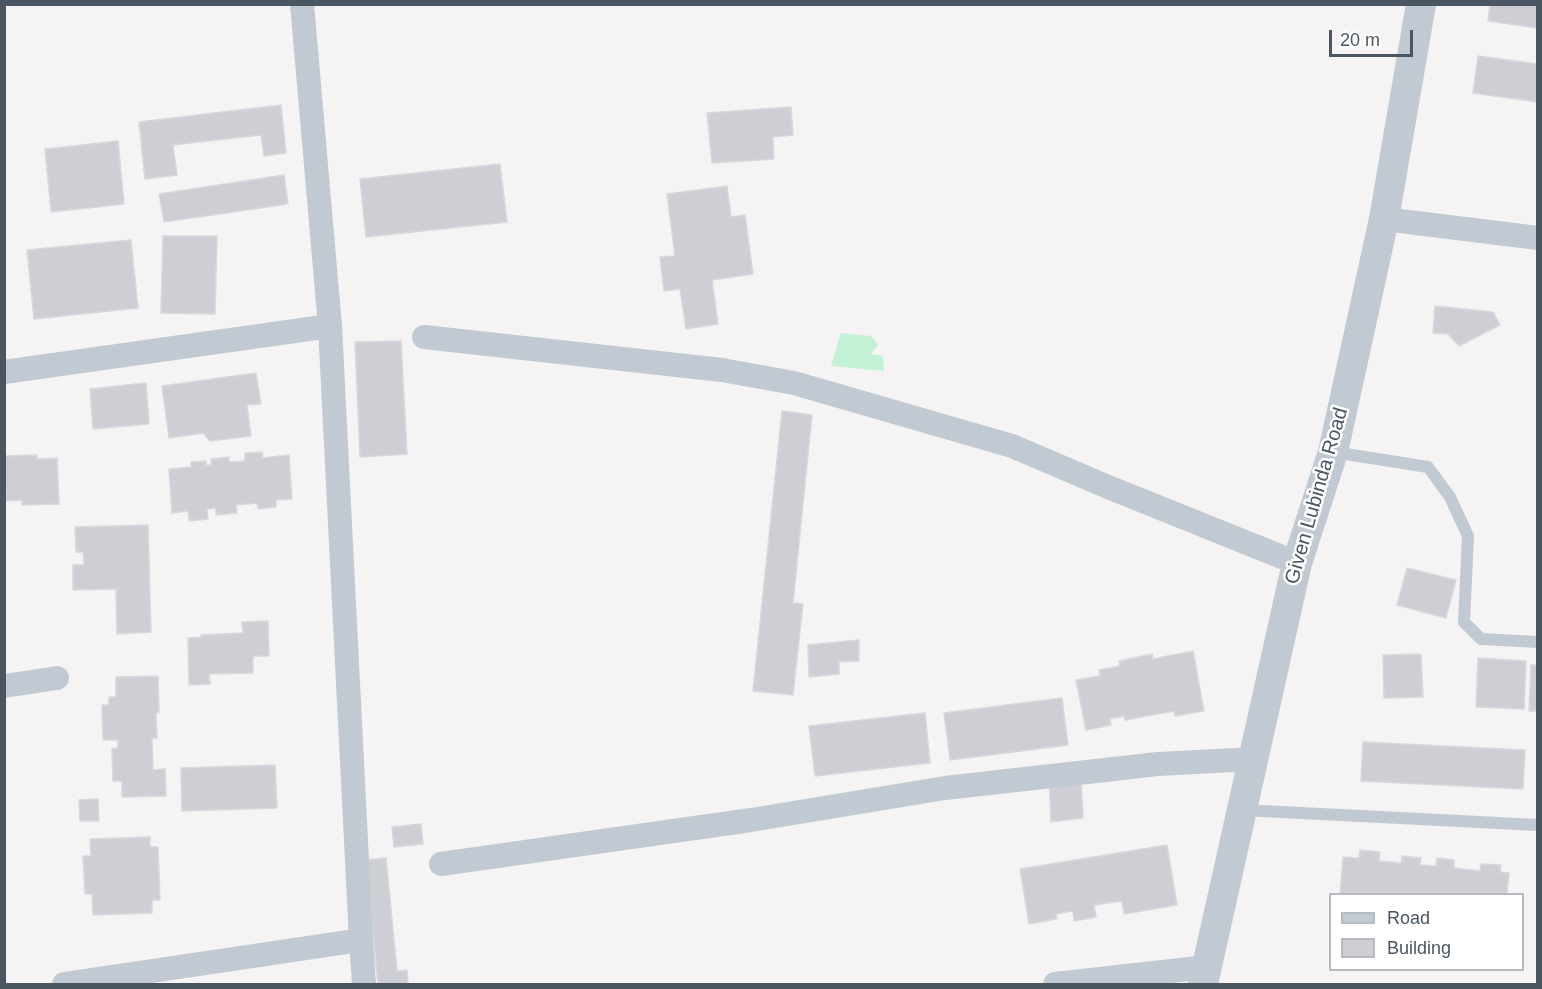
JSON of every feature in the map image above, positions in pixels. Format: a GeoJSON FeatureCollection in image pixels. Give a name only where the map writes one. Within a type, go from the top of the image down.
{"type":"FeatureCollection","features":[{"type":"Feature","properties":{"kind":"street"},"geometry":{"type":"LineString","coordinates":[[302,4],[330,326],[364,984]]}},
{"type":"Feature","properties":{"kind":"street","name":"Given Lubinda Road"},"geometry":{"type":"LineString","coordinates":[[1205,976],[1297,563],[1333,452],[1384,219],[1421,4]]}},
{"type":"Feature","properties":{"kind":"street"},"geometry":{"type":"LineString","coordinates":[[1384,219],[1538,238]]}},
{"type":"Feature","properties":{"kind":"street"},"geometry":{"type":"LineString","coordinates":[[4,372],[330,326]]}},
{"type":"Feature","properties":{"kind":"street"},"geometry":{"type":"LineString","coordinates":[[424,337],[722,370],[794,383],[1012,446],[1297,563]]}},
{"type":"Feature","properties":{"kind":"street"},"geometry":{"type":"LineString","coordinates":[[4,686],[57,678]]}},
{"type":"Feature","properties":{"kind":"street"},"geometry":{"type":"LineString","coordinates":[[441,864],[751,820],[945,789],[1158,764],[1254,759]]}},
{"type":"Feature","properties":{"kind":"street"},"geometry":{"type":"LineString","coordinates":[[64,984],[361,940]]}},
{"type":"Feature","properties":{"kind":"street"},"geometry":{"type":"LineString","coordinates":[[1055,984],[1205,976]]}},
{"type":"Feature","properties":{"kind":"lane"},"geometry":{"type":"LineString","coordinates":[[1333,452],[1428,467],[1450,497],[1468,536],[1464,622],[1481,639],[1538,642]]}},
{"type":"Feature","properties":{"kind":"lane"},"geometry":{"type":"LineString","coordinates":[[1242,810],[1538,825]]}},
{"type":"Feature","properties":{"kind":"green space"},"geometry":{"type":"Polygon","coordinates":[[[841,333],[871,336],[878,345],[871,354],[883,356],[884,371],[831,366],[841,333]]]}},
{"type":"Feature","properties":{"kind":"building"},"geometry":{"type":"Polygon","coordinates":[[[1490,4],[1538,4],[1538,28],[1488,21],[1490,4]]]}},
{"type":"Feature","properties":{"kind":"building"},"geometry":{"type":"Polygon","coordinates":[[[1478,56],[1538,64],[1538,102],[1473,93],[1478,56]]]}},
{"type":"Feature","properties":{"kind":"building"},"geometry":{"type":"Polygon","coordinates":[[[281,105],[286,153],[264,156],[261,135],[173,145],[177,175],[145,179],[139,122],[281,105]]]}},
{"type":"Feature","properties":{"kind":"building"},"geometry":{"type":"Polygon","coordinates":[[[791,107],[793,135],[773,137],[774,159],[712,163],[707,113],[791,107]]]}},
{"type":"Feature","properties":{"kind":"building"},"geometry":{"type":"Polygon","coordinates":[[[118,141],[124,204],[51,212],[45,149],[118,141]]]}},
{"type":"Feature","properties":{"kind":"building"},"geometry":{"type":"Polygon","coordinates":[[[500,164],[507,222],[366,237],[360,179],[500,164]]]}},
{"type":"Feature","properties":{"kind":"building"},"geometry":{"type":"Polygon","coordinates":[[[284,175],[288,204],[164,222],[159,194],[284,175]]]}},
{"type":"Feature","properties":{"kind":"building"},"geometry":{"type":"Polygon","coordinates":[[[727,186],[731,217],[745,215],[753,274],[712,280],[718,324],[686,329],[680,289],[664,291],[660,257],[675,256],[667,194],[727,186]]]}},
{"type":"Feature","properties":{"kind":"building"},"geometry":{"type":"Polygon","coordinates":[[[163,236],[217,236],[215,314],[161,313],[163,236]]]}},
{"type":"Feature","properties":{"kind":"building"},"geometry":{"type":"Polygon","coordinates":[[[131,240],[138,308],[34,319],[27,250],[131,240]]]}},
{"type":"Feature","properties":{"kind":"building"},"geometry":{"type":"Polygon","coordinates":[[[1435,306],[1493,312],[1500,325],[1459,346],[1448,334],[1433,333],[1435,306]]]}},
{"type":"Feature","properties":{"kind":"building"},"geometry":{"type":"Polygon","coordinates":[[[401,341],[407,454],[360,457],[355,342],[401,341]]]}},
{"type":"Feature","properties":{"kind":"building"},"geometry":{"type":"Polygon","coordinates":[[[256,373],[261,404],[247,405],[251,436],[210,441],[203,433],[169,438],[162,386],[256,373]]]}},
{"type":"Feature","properties":{"kind":"building"},"geometry":{"type":"Polygon","coordinates":[[[146,383],[149,424],[93,429],[90,389],[146,383]]]}},
{"type":"Feature","properties":{"kind":"building"},"geometry":{"type":"Polygon","coordinates":[[[782,411],[812,415],[793,603],[803,604],[793,695],[753,691],[782,411]]]}},
{"type":"Feature","properties":{"kind":"building"},"geometry":{"type":"Polygon","coordinates":[[[262,452],[263,458],[289,455],[292,499],[276,500],[276,507],[258,509],[257,503],[236,505],[237,513],[216,515],[216,508],[207,509],[208,519],[189,521],[188,511],[172,513],[169,469],[191,467],[191,462],[206,461],[206,465],[211,465],[211,459],[229,457],[229,462],[245,461],[245,453],[262,452]]]}},
{"type":"Feature","properties":{"kind":"building"},"geometry":{"type":"Polygon","coordinates":[[[37,455],[37,459],[57,458],[59,504],[22,505],[22,500],[6,501],[4,456],[37,455]]]}},
{"type":"Feature","properties":{"kind":"building"},"geometry":{"type":"Polygon","coordinates":[[[148,525],[151,632],[117,634],[116,589],[73,590],[73,565],[84,565],[83,552],[76,552],[75,527],[148,525]]]}},
{"type":"Feature","properties":{"kind":"building"},"geometry":{"type":"Polygon","coordinates":[[[1407,568],[1456,580],[1446,618],[1397,605],[1407,568]]]}},
{"type":"Feature","properties":{"kind":"building"},"geometry":{"type":"Polygon","coordinates":[[[268,621],[269,656],[253,656],[253,673],[209,674],[210,684],[189,685],[188,638],[201,637],[201,635],[243,633],[242,622],[268,621]]]}},
{"type":"Feature","properties":{"kind":"building"},"geometry":{"type":"Polygon","coordinates":[[[859,640],[859,661],[839,662],[839,674],[809,677],[808,645],[859,640]]]}},
{"type":"Feature","properties":{"kind":"building"},"geometry":{"type":"Polygon","coordinates":[[[1193,651],[1204,711],[1175,716],[1174,711],[1125,720],[1124,716],[1110,719],[1111,725],[1086,730],[1076,680],[1100,676],[1099,670],[1120,666],[1119,661],[1152,654],[1153,659],[1193,651]]]}},
{"type":"Feature","properties":{"kind":"building"},"geometry":{"type":"Polygon","coordinates":[[[1421,654],[1423,697],[1384,698],[1383,655],[1421,654]]]}},
{"type":"Feature","properties":{"kind":"building"},"geometry":{"type":"Polygon","coordinates":[[[1478,658],[1526,661],[1524,709],[1476,707],[1478,658]]]}},
{"type":"Feature","properties":{"kind":"building"},"geometry":{"type":"Polygon","coordinates":[[[1531,665],[1538,665],[1538,711],[1529,711],[1531,665]]]}},
{"type":"Feature","properties":{"kind":"building"},"geometry":{"type":"Polygon","coordinates":[[[158,676],[159,712],[156,712],[157,738],[152,738],[153,770],[165,769],[166,796],[122,797],[122,781],[113,781],[112,749],[118,748],[118,740],[103,740],[102,705],[109,705],[109,697],[116,697],[116,677],[158,676]]]}},
{"type":"Feature","properties":{"kind":"building"},"geometry":{"type":"Polygon","coordinates":[[[1062,698],[1068,745],[950,760],[944,713],[1062,698]]]}},
{"type":"Feature","properties":{"kind":"building"},"geometry":{"type":"Polygon","coordinates":[[[925,713],[930,763],[815,776],[809,726],[925,713]]]}},
{"type":"Feature","properties":{"kind":"building"},"geometry":{"type":"Polygon","coordinates":[[[1363,742],[1525,750],[1523,789],[1361,781],[1363,742]]]}},
{"type":"Feature","properties":{"kind":"building"},"geometry":{"type":"Polygon","coordinates":[[[275,765],[277,808],[182,811],[181,768],[275,765]]]}},
{"type":"Feature","properties":{"kind":"building"},"geometry":{"type":"Polygon","coordinates":[[[1081,778],[1083,818],[1051,822],[1049,780],[1081,778]]]}},
{"type":"Feature","properties":{"kind":"building"},"geometry":{"type":"Polygon","coordinates":[[[98,799],[99,821],[80,821],[79,800],[98,799]]]}},
{"type":"Feature","properties":{"kind":"building"},"geometry":{"type":"Polygon","coordinates":[[[421,824],[423,844],[394,847],[392,827],[421,824]]]}},
{"type":"Feature","properties":{"kind":"building"},"geometry":{"type":"Polygon","coordinates":[[[150,837],[150,847],[158,847],[160,900],[152,900],[152,913],[93,915],[92,894],[85,894],[83,856],[91,856],[90,839],[150,837]]]}},
{"type":"Feature","properties":{"kind":"building"},"geometry":{"type":"Polygon","coordinates":[[[1167,845],[1177,905],[1124,914],[1122,901],[1094,905],[1096,917],[1074,921],[1073,911],[1056,914],[1057,919],[1029,924],[1020,869],[1167,845]]]}},
{"type":"Feature","properties":{"kind":"building"},"geometry":{"type":"Polygon","coordinates":[[[1360,850],[1380,852],[1379,861],[1401,863],[1402,856],[1421,858],[1420,865],[1436,866],[1437,858],[1454,860],[1454,868],[1480,871],[1481,864],[1501,865],[1500,872],[1509,873],[1507,893],[1340,893],[1343,857],[1359,858],[1360,850]]]}},
{"type":"Feature","properties":{"kind":"building"},"geometry":{"type":"Polygon","coordinates":[[[386,858],[397,971],[407,970],[408,984],[378,984],[365,860],[386,858]]]}}]}
